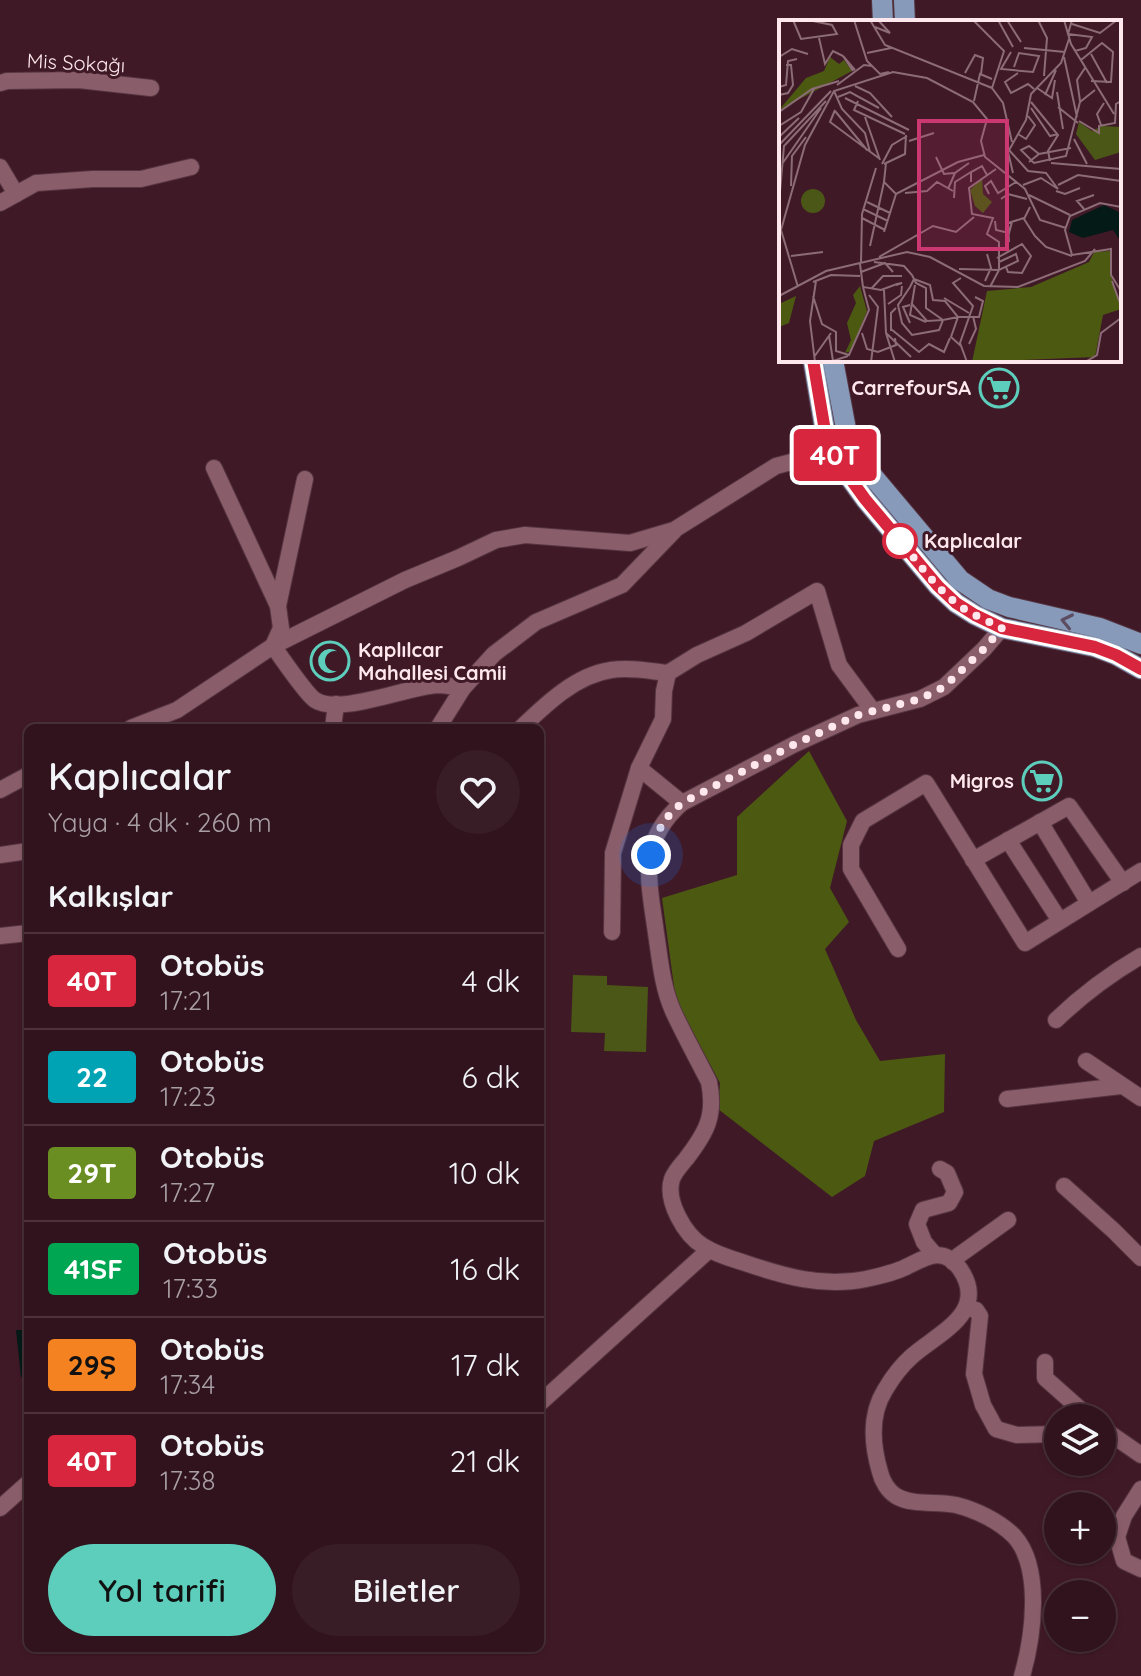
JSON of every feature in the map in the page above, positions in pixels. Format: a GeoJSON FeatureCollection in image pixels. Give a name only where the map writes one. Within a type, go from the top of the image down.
{"type":"FeatureCollection","features":[{"type":"Feature","properties":{"kind":"main road"},"geometry":{"type":"LineString","coordinates":[[882,0],[883,20]]}},
{"type":"Feature","properties":{"kind":"main road"},"geometry":{"type":"LineString","coordinates":[[904,0],[905,20]]}},
{"type":"Feature","properties":{"kind":"main road"},"geometry":{"type":"LineString","coordinates":[[813,362],[825,431],[870,473],[960,580],[981,595],[1009,607],[1100,628],[1141,644]]}},
{"type":"Feature","properties":{"kind":"main road"},"geometry":{"type":"LineString","coordinates":[[833,362],[846,429],[843,448],[849,479],[938,586],[956,603],[1002,628],[1095,647],[1141,669]]}},
{"type":"Feature","properties":{"kind":"main road"},"geometry":{"type":"LineString","coordinates":[[1002,628],[1009,607]]}},
{"type":"Feature","properties":{"kind":"street","name":"Mis Sokağı"},"geometry":{"type":"LineString","coordinates":[[0,83],[79,80],[151,88]]}},
{"type":"Feature","properties":{"kind":"street"},"geometry":{"type":"LineString","coordinates":[[0,167],[16,194]]}},
{"type":"Feature","properties":{"kind":"street"},"geometry":{"type":"LineString","coordinates":[[0,203],[36,183],[141,179],[191,167]]}},
{"type":"Feature","properties":{"kind":"street"},"geometry":{"type":"LineString","coordinates":[[440,724],[463,688],[494,654],[536,622],[622,585],[674,530],[776,466],[843,448]]}},
{"type":"Feature","properties":{"kind":"street"},"geometry":{"type":"LineString","coordinates":[[214,468],[278,606],[281,628],[273,646]]}},
{"type":"Feature","properties":{"kind":"street"},"geometry":{"type":"LineString","coordinates":[[278,606],[305,479]]}},
{"type":"Feature","properties":{"kind":"street"},"geometry":{"type":"LineString","coordinates":[[141,724],[177,710],[273,646],[405,580],[496,540],[525,535],[630,543],[674,530]]}},
{"type":"Feature","properties":{"kind":"street"},"geometry":{"type":"LineString","coordinates":[[525,724],[582,679],[620,669],[668,673],[697,655],[746,633],[817,591],[839,665],[873,711]]}},
{"type":"Feature","properties":{"kind":"street"},"geometry":{"type":"LineString","coordinates":[[1002,628],[944,687],[920,699],[858,715],[682,803],[667,816],[655,839],[648,871],[662,976],[672,1009],[709,1082],[712,1101],[703,1137],[674,1174],[671,1191],[678,1218],[693,1240],[709,1250],[796,1279],[828,1282],[861,1280],[907,1267],[925,1256],[935,1255],[953,1262],[959,1268],[968,1291],[966,1307],[959,1320],[910,1358],[894,1375],[878,1404],[874,1437],[880,1472],[885,1485],[895,1495],[907,1500],[955,1505],[979,1513],[1015,1537],[1031,1574],[1033,1595],[1032,1624],[1022,1676]]}},
{"type":"Feature","properties":{"kind":"street"},"geometry":{"type":"LineString","coordinates":[[273,646],[314,699],[326,705],[354,703],[437,685],[463,688]]}},
{"type":"Feature","properties":{"kind":"street"},"geometry":{"type":"LineString","coordinates":[[612,932],[613,853],[639,768],[663,719],[668,673]]}},
{"type":"Feature","properties":{"kind":"street"},"geometry":{"type":"LineString","coordinates":[[334,724],[336,704]]}},
{"type":"Feature","properties":{"kind":"street"},"geometry":{"type":"LineString","coordinates":[[639,768],[682,803]]}},
{"type":"Feature","properties":{"kind":"street"},"geometry":{"type":"LineString","coordinates":[[0,790],[24,777]]}},
{"type":"Feature","properties":{"kind":"street"},"geometry":{"type":"LineString","coordinates":[[898,949],[851,869],[851,845],[863,821],[926,783],[1025,943],[1141,871]]}},
{"type":"Feature","properties":{"kind":"street"},"geometry":{"type":"LineString","coordinates":[[973,860],[1069,806],[1123,883]]}},
{"type":"Feature","properties":{"kind":"street"},"geometry":{"type":"LineString","coordinates":[[1040,822],[1089,903]]}},
{"type":"Feature","properties":{"kind":"street"},"geometry":{"type":"LineString","coordinates":[[1008,840],[1060,921]]}},
{"type":"Feature","properties":{"kind":"street"},"geometry":{"type":"LineString","coordinates":[[0,855],[24,852]]}},
{"type":"Feature","properties":{"kind":"street"},"geometry":{"type":"LineString","coordinates":[[0,936],[24,933]]}},
{"type":"Feature","properties":{"kind":"street"},"geometry":{"type":"LineString","coordinates":[[1056,1020],[1076,1001],[1141,956]]}},
{"type":"Feature","properties":{"kind":"street"},"geometry":{"type":"LineString","coordinates":[[1086,1061],[1141,1098]]}},
{"type":"Feature","properties":{"kind":"street"},"geometry":{"type":"LineString","coordinates":[[1007,1099],[1121,1086]]}},
{"type":"Feature","properties":{"kind":"street"},"geometry":{"type":"LineString","coordinates":[[935,1255],[924,1242],[917,1224],[923,1210],[949,1203],[955,1192],[947,1173],[940,1169]]}},
{"type":"Feature","properties":{"kind":"street"},"geometry":{"type":"LineString","coordinates":[[1064,1186],[1141,1258]]}},
{"type":"Feature","properties":{"kind":"street"},"geometry":{"type":"LineString","coordinates":[[953,1262],[1008,1220]]}},
{"type":"Feature","properties":{"kind":"street"},"geometry":{"type":"LineString","coordinates":[[544,1399],[709,1250]]}},
{"type":"Feature","properties":{"kind":"street"},"geometry":{"type":"LineString","coordinates":[[966,1307],[972,1307],[980,1316],[974,1374],[983,1405],[996,1429],[1017,1435],[1044,1434]]}},
{"type":"Feature","properties":{"kind":"street"},"geometry":{"type":"LineString","coordinates":[[1045,1362],[1045,1378],[1074,1404]]}},
{"type":"Feature","properties":{"kind":"street"},"geometry":{"type":"LineString","coordinates":[[1116,1438],[1141,1455]]}},
{"type":"Feature","properties":{"kind":"street"},"geometry":{"type":"LineString","coordinates":[[0,1508],[24,1487]]}},
{"type":"Feature","properties":{"kind":"street"},"geometry":{"type":"LineString","coordinates":[[1141,1489],[1124,1516],[1117,1537],[1124,1561],[1141,1569]]}},
{"type":"Feature","properties":{"kind":"green space"},"geometry":{"type":"Polygon","coordinates":[[[809,751],[847,821],[830,888],[849,922],[825,949],[856,1020],[880,1061],[945,1054],[944,1112],[874,1141],[865,1176],[832,1197],[718,1109],[720,1083],[676,1001],[662,898],[737,875],[737,817],[809,751]]]}},
{"type":"Feature","properties":{"kind":"green space"},"geometry":{"type":"Polygon","coordinates":[[[573,975],[607,976],[607,985],[648,987],[646,1052],[604,1051],[605,1033],[571,1032],[573,975]]]}},
{"type":"Feature","properties":{"kind":"shaded area"},"geometry":{"type":"Polygon","coordinates":[[[16,1330],[24,1330],[24,1377],[21,1377],[16,1330]]]}},
{"type":"Feature","properties":{"kind":"bus line","name":"40T"},"geometry":{"type":"LineString","coordinates":[[813,362],[825,431],[839,463],[865,499],[956,603],[1002,628],[1095,647],[1141,669]]}},
{"type":"Feature","properties":{"kind":"place","name":"CarrefourSA"},"geometry":{"type":"Point","coordinates":[999,388]}},
{"type":"Feature","properties":{"kind":"place","name":"Kaplıcalar"},"geometry":{"type":"Point","coordinates":[900,541]}},
{"type":"Feature","properties":{"kind":"place","name":"Kaplılcar Mahallesi Camii"},"geometry":{"type":"Point","coordinates":[330,661]}},
{"type":"Feature","properties":{"kind":"place","name":"Migros"},"geometry":{"type":"Point","coordinates":[1042,781]}},
{"type":"Feature","properties":{"kind":"route"},"geometry":{"type":"LineString","coordinates":[[651,855],[667,816],[682,803],[858,715],[920,699],[944,687],[1002,628],[956,603],[896,536],[900,541]]}}]}
